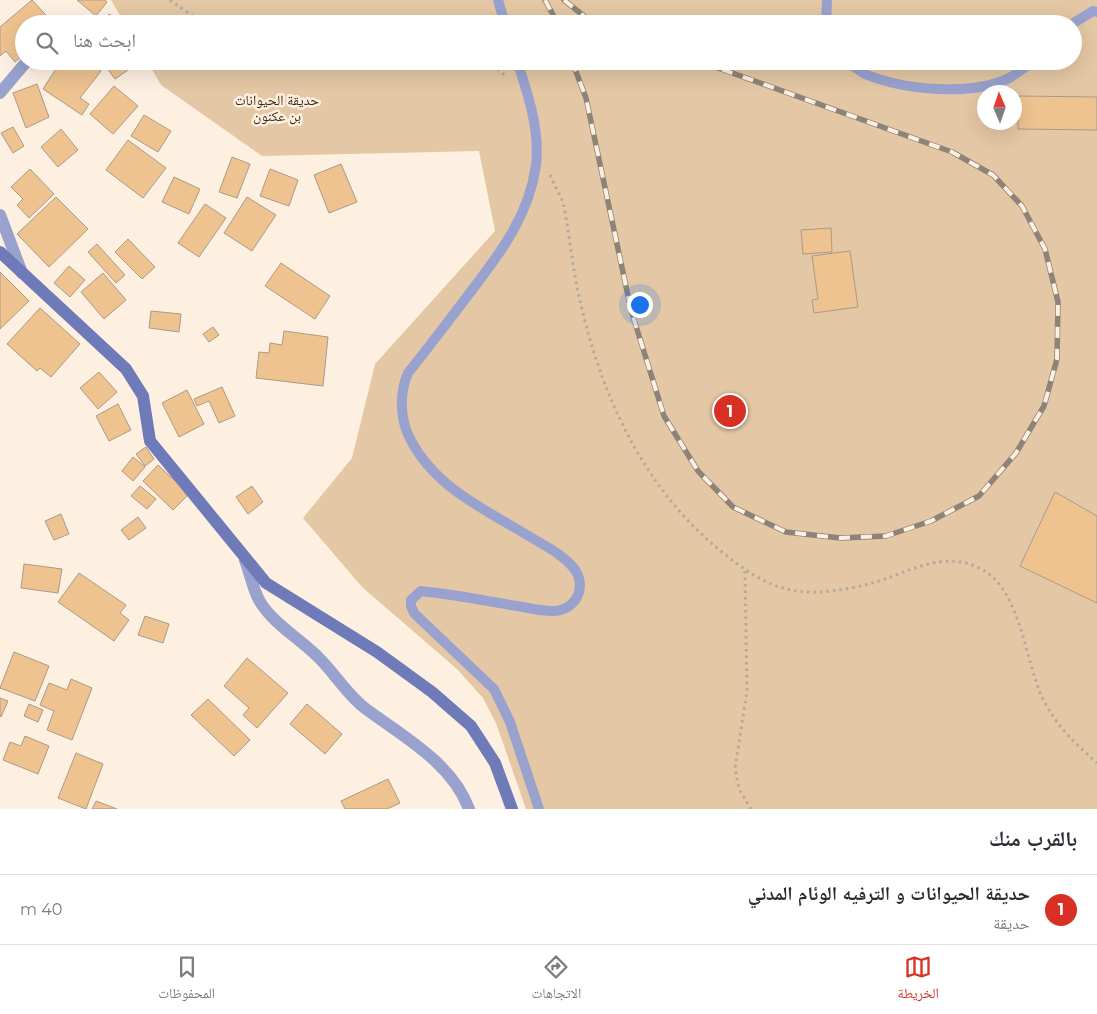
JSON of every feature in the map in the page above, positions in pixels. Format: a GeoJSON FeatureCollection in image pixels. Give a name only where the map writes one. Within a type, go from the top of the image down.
{"type":"FeatureCollection","features":[{"type":"Feature","properties":{"kind":"street"},"geometry":{"type":"LineString","coordinates":[[0,93],[19,70]]}},
{"type":"Feature","properties":{"kind":"street"},"geometry":{"type":"LineString","coordinates":[[0,215],[22,273]]}},
{"type":"Feature","properties":{"kind":"street"},"geometry":{"type":"LineString","coordinates":[[0,252],[126,369],[143,396],[150,441],[245,560],[266,583],[377,652],[432,692],[471,726],[495,763],[512,809]]}},
{"type":"Feature","properties":{"kind":"street"},"geometry":{"type":"LineString","coordinates":[[245,560],[259,600],[270,614],[319,657],[365,708],[399,730],[446,772],[465,798],[469,809]]}},
{"type":"Feature","properties":{"kind":"lane"},"geometry":{"type":"LineString","coordinates":[[498,0],[502,15]]}},
{"type":"Feature","properties":{"kind":"lane"},"geometry":{"type":"LineString","coordinates":[[826,15],[827,0]]}},
{"type":"Feature","properties":{"kind":"lane"},"geometry":{"type":"LineString","coordinates":[[1082,16],[1097,12]]}},
{"type":"Feature","properties":{"kind":"lane"},"geometry":{"type":"LineString","coordinates":[[520,70],[533,115],[536,149],[536,165],[525,207],[500,253],[408,374],[404,382],[402,407],[404,424],[411,440],[429,468],[448,487],[555,551],[572,566],[581,584],[580,593],[576,601],[560,610],[537,609],[421,590],[411,600],[414,613],[494,688],[510,722],[539,809]]}},
{"type":"Feature","properties":{"kind":"lane"},"geometry":{"type":"LineString","coordinates":[[859,70],[865,74],[908,85],[957,90],[984,86],[1011,77],[1021,70]]}},
{"type":"Feature","properties":{"kind":"path"},"geometry":{"type":"LineString","coordinates":[[170,0],[191,15]]}},
{"type":"Feature","properties":{"kind":"path"},"geometry":{"type":"LineString","coordinates":[[536,149],[563,202],[587,328],[614,406],[634,448],[664,496],[684,518],[745,570],[771,585],[801,593],[858,587],[914,568],[954,560],[983,569],[994,578],[1011,604],[1042,696],[1053,718],[1067,736],[1097,764]]}},
{"type":"Feature","properties":{"kind":"path"},"geometry":{"type":"LineString","coordinates":[[745,570],[747,691],[735,768],[739,788],[750,809]]}},
{"type":"Feature","properties":{"kind":"green space","name":"حديقة الحيوانات بن عكنون"},"geometry":{"type":"Polygon","coordinates":[[[111,0],[1097,0],[1097,809],[526,809],[496,723],[483,698],[457,669],[362,587],[303,518],[352,458],[375,364],[495,231],[479,151],[262,156],[161,85],[152,70],[1082,70],[1082,15],[120,15],[111,0]]]}},
{"type":"Feature","properties":{"kind":"building"},"geometry":{"type":"Polygon","coordinates":[[[32,0],[46,15],[15,15],[15,62],[6,51],[0,56],[0,27],[32,0]]]}},
{"type":"Feature","properties":{"kind":"building"},"geometry":{"type":"Polygon","coordinates":[[[77,0],[105,0],[107,2],[95,15],[77,0]]]}},
{"type":"Feature","properties":{"kind":"building"},"geometry":{"type":"Polygon","coordinates":[[[55,70],[101,71],[80,98],[89,104],[82,115],[43,89],[55,70]]]}},
{"type":"Feature","properties":{"kind":"building"},"geometry":{"type":"Polygon","coordinates":[[[108,70],[128,70],[115,79],[108,70]]]}},
{"type":"Feature","properties":{"kind":"building"},"geometry":{"type":"Polygon","coordinates":[[[37,84],[49,117],[26,128],[13,93],[37,84]]]}},
{"type":"Feature","properties":{"kind":"building"},"geometry":{"type":"Polygon","coordinates":[[[114,86],[138,106],[113,134],[90,114],[114,86]]]}},
{"type":"Feature","properties":{"kind":"building"},"geometry":{"type":"Polygon","coordinates":[[[1022,96],[1097,97],[1097,130],[1022,129],[1022,96]]]}},
{"type":"Feature","properties":{"kind":"building"},"geometry":{"type":"Polygon","coordinates":[[[144,115],[171,131],[158,152],[131,136],[144,115]]]}},
{"type":"Feature","properties":{"kind":"building"},"geometry":{"type":"Polygon","coordinates":[[[13,127],[24,146],[13,153],[1,133],[13,127]]]}},
{"type":"Feature","properties":{"kind":"building"},"geometry":{"type":"Polygon","coordinates":[[[61,129],[78,150],[58,167],[41,147],[61,129]]]}},
{"type":"Feature","properties":{"kind":"building"},"geometry":{"type":"Polygon","coordinates":[[[128,140],[166,168],[143,198],[106,170],[128,140]]]}},
{"type":"Feature","properties":{"kind":"building"},"geometry":{"type":"Polygon","coordinates":[[[232,157],[250,164],[237,198],[219,192],[232,157]]]}},
{"type":"Feature","properties":{"kind":"building"},"geometry":{"type":"Polygon","coordinates":[[[341,164],[357,202],[329,213],[314,175],[341,164]]]}},
{"type":"Feature","properties":{"kind":"building"},"geometry":{"type":"Polygon","coordinates":[[[30,169],[54,194],[29,218],[17,205],[23,199],[11,187],[30,169]]]}},
{"type":"Feature","properties":{"kind":"building"},"geometry":{"type":"Polygon","coordinates":[[[270,169],[298,180],[289,206],[260,196],[270,169]]]}},
{"type":"Feature","properties":{"kind":"building"},"geometry":{"type":"Polygon","coordinates":[[[174,177],[200,189],[189,214],[162,202],[174,177]]]}},
{"type":"Feature","properties":{"kind":"building"},"geometry":{"type":"Polygon","coordinates":[[[56,197],[88,229],[49,267],[17,234],[56,197]]]}},
{"type":"Feature","properties":{"kind":"building"},"geometry":{"type":"Polygon","coordinates":[[[247,197],[276,215],[252,251],[224,233],[247,197]]]}},
{"type":"Feature","properties":{"kind":"building"},"geometry":{"type":"Polygon","coordinates":[[[205,204],[226,218],[199,257],[178,243],[205,204]]]}},
{"type":"Feature","properties":{"kind":"building"},"geometry":{"type":"Polygon","coordinates":[[[831,228],[832,252],[803,254],[801,230],[831,228]]]}},
{"type":"Feature","properties":{"kind":"building"},"geometry":{"type":"Polygon","coordinates":[[[128,239],[155,267],[142,279],[115,252],[128,239]]]}},
{"type":"Feature","properties":{"kind":"building"},"geometry":{"type":"Polygon","coordinates":[[[97,244],[125,275],[116,283],[88,252],[97,244]]]}},
{"type":"Feature","properties":{"kind":"building"},"geometry":{"type":"Polygon","coordinates":[[[850,251],[858,307],[814,313],[812,300],[818,299],[812,256],[850,251]]]}},
{"type":"Feature","properties":{"kind":"building"},"geometry":{"type":"Polygon","coordinates":[[[281,263],[330,296],[315,319],[265,286],[281,263]]]}},
{"type":"Feature","properties":{"kind":"building"},"geometry":{"type":"Polygon","coordinates":[[[69,266],[85,280],[70,297],[54,283],[69,266]]]}},
{"type":"Feature","properties":{"kind":"building"},"geometry":{"type":"Polygon","coordinates":[[[0,272],[29,301],[0,329],[0,272]]]}},
{"type":"Feature","properties":{"kind":"building"},"geometry":{"type":"Polygon","coordinates":[[[103,273],[126,300],[104,319],[81,292],[103,273]]]}},
{"type":"Feature","properties":{"kind":"building"},"geometry":{"type":"Polygon","coordinates":[[[40,308],[80,344],[51,377],[40,368],[37,371],[7,344],[40,308]]]}},
{"type":"Feature","properties":{"kind":"building"},"geometry":{"type":"Polygon","coordinates":[[[151,311],[181,314],[179,332],[149,328],[151,311]]]}},
{"type":"Feature","properties":{"kind":"building"},"geometry":{"type":"Polygon","coordinates":[[[213,327],[219,335],[209,342],[203,334],[213,327]]]}},
{"type":"Feature","properties":{"kind":"building"},"geometry":{"type":"Polygon","coordinates":[[[284,331],[328,337],[323,386],[256,378],[259,352],[269,353],[270,343],[282,345],[284,331]]]}},
{"type":"Feature","properties":{"kind":"building"},"geometry":{"type":"Polygon","coordinates":[[[99,372],[117,392],[98,409],[80,388],[99,372]]]}},
{"type":"Feature","properties":{"kind":"building"},"geometry":{"type":"Polygon","coordinates":[[[222,387],[235,416],[219,423],[209,401],[197,406],[194,399],[222,387]]]}},
{"type":"Feature","properties":{"kind":"building"},"geometry":{"type":"Polygon","coordinates":[[[187,390],[204,424],[179,437],[162,403],[187,390]]]}},
{"type":"Feature","properties":{"kind":"building"},"geometry":{"type":"Polygon","coordinates":[[[118,404],[131,430],[109,441],[96,416],[118,404]]]}},
{"type":"Feature","properties":{"kind":"building"},"geometry":{"type":"Polygon","coordinates":[[[146,447],[154,459],[145,466],[136,454],[146,447]]]}},
{"type":"Feature","properties":{"kind":"building"},"geometry":{"type":"Polygon","coordinates":[[[133,457],[145,467],[133,481],[122,471],[133,457]]]}},
{"type":"Feature","properties":{"kind":"building"},"geometry":{"type":"Polygon","coordinates":[[[158,465],[189,494],[173,510],[143,481],[158,465]]]}},
{"type":"Feature","properties":{"kind":"building"},"geometry":{"type":"Polygon","coordinates":[[[140,486],[156,499],[147,509],[131,496],[140,486]]]}},
{"type":"Feature","properties":{"kind":"building"},"geometry":{"type":"Polygon","coordinates":[[[252,486],[263,502],[248,514],[236,497],[252,486]]]}},
{"type":"Feature","properties":{"kind":"building"},"geometry":{"type":"Polygon","coordinates":[[[1055,492],[1097,516],[1097,603],[1020,566],[1055,492]]]}},
{"type":"Feature","properties":{"kind":"building"},"geometry":{"type":"Polygon","coordinates":[[[61,514],[69,534],[54,540],[45,521],[61,514]]]}},
{"type":"Feature","properties":{"kind":"building"},"geometry":{"type":"Polygon","coordinates":[[[138,517],[146,528],[129,540],[121,530],[138,517]]]}},
{"type":"Feature","properties":{"kind":"building"},"geometry":{"type":"Polygon","coordinates":[[[24,564],[62,569],[58,593],[21,588],[24,564]]]}},
{"type":"Feature","properties":{"kind":"building"},"geometry":{"type":"Polygon","coordinates":[[[79,573],[126,605],[120,613],[129,620],[114,641],[58,602],[79,573]]]}},
{"type":"Feature","properties":{"kind":"building"},"geometry":{"type":"Polygon","coordinates":[[[145,616],[169,624],[163,643],[138,635],[145,616]]]}},
{"type":"Feature","properties":{"kind":"building"},"geometry":{"type":"Polygon","coordinates":[[[14,652],[49,666],[35,701],[0,688],[14,652]]]}},
{"type":"Feature","properties":{"kind":"building"},"geometry":{"type":"Polygon","coordinates":[[[247,658],[288,693],[257,728],[243,715],[249,708],[224,686],[247,658]]]}},
{"type":"Feature","properties":{"kind":"building"},"geometry":{"type":"Polygon","coordinates":[[[71,679],[92,688],[72,740],[47,730],[54,711],[40,705],[49,683],[67,690],[71,679]]]}},
{"type":"Feature","properties":{"kind":"building"},"geometry":{"type":"Polygon","coordinates":[[[0,698],[8,701],[1,717],[0,716],[0,698]]]}},
{"type":"Feature","properties":{"kind":"building"},"geometry":{"type":"Polygon","coordinates":[[[208,699],[250,740],[234,756],[191,715],[208,699]]]}},
{"type":"Feature","properties":{"kind":"building"},"geometry":{"type":"Polygon","coordinates":[[[29,704],[43,710],[38,722],[24,716],[29,704]]]}},
{"type":"Feature","properties":{"kind":"building"},"geometry":{"type":"Polygon","coordinates":[[[307,704],[342,734],[325,754],[290,724],[307,704]]]}},
{"type":"Feature","properties":{"kind":"building"},"geometry":{"type":"Polygon","coordinates":[[[25,736],[49,746],[38,774],[3,760],[10,742],[21,746],[25,736]]]}},
{"type":"Feature","properties":{"kind":"building"},"geometry":{"type":"Polygon","coordinates":[[[76,753],[103,764],[86,809],[58,798],[76,753]]]}},
{"type":"Feature","properties":{"kind":"building"},"geometry":{"type":"Polygon","coordinates":[[[388,779],[400,803],[387,809],[345,809],[341,801],[388,779]]]}},
{"type":"Feature","properties":{"kind":"building"},"geometry":{"type":"Polygon","coordinates":[[[96,801],[117,809],[92,809],[96,801]]]}},
{"type":"Feature","properties":{"kind":"railway"},"geometry":{"type":"LineString","coordinates":[[545,0],[553,15]]}},
{"type":"Feature","properties":{"kind":"railway"},"geometry":{"type":"LineString","coordinates":[[564,0],[583,15]]}},
{"type":"Feature","properties":{"kind":"railway"},"geometry":{"type":"LineString","coordinates":[[575,70],[586,98],[631,310],[664,416],[698,471],[733,507],[786,532],[840,538],[886,536],[931,521],[979,496],[1016,453],[1044,406],[1057,359],[1058,302],[1045,249],[1022,206],[993,175],[952,152],[724,70]]}},
{"type":"Feature","properties":{"kind":"place","name":"حديقة الحيوانات و الترفيه الوئام المدني"},"geometry":{"type":"Point","coordinates":[730,411]}}]}
